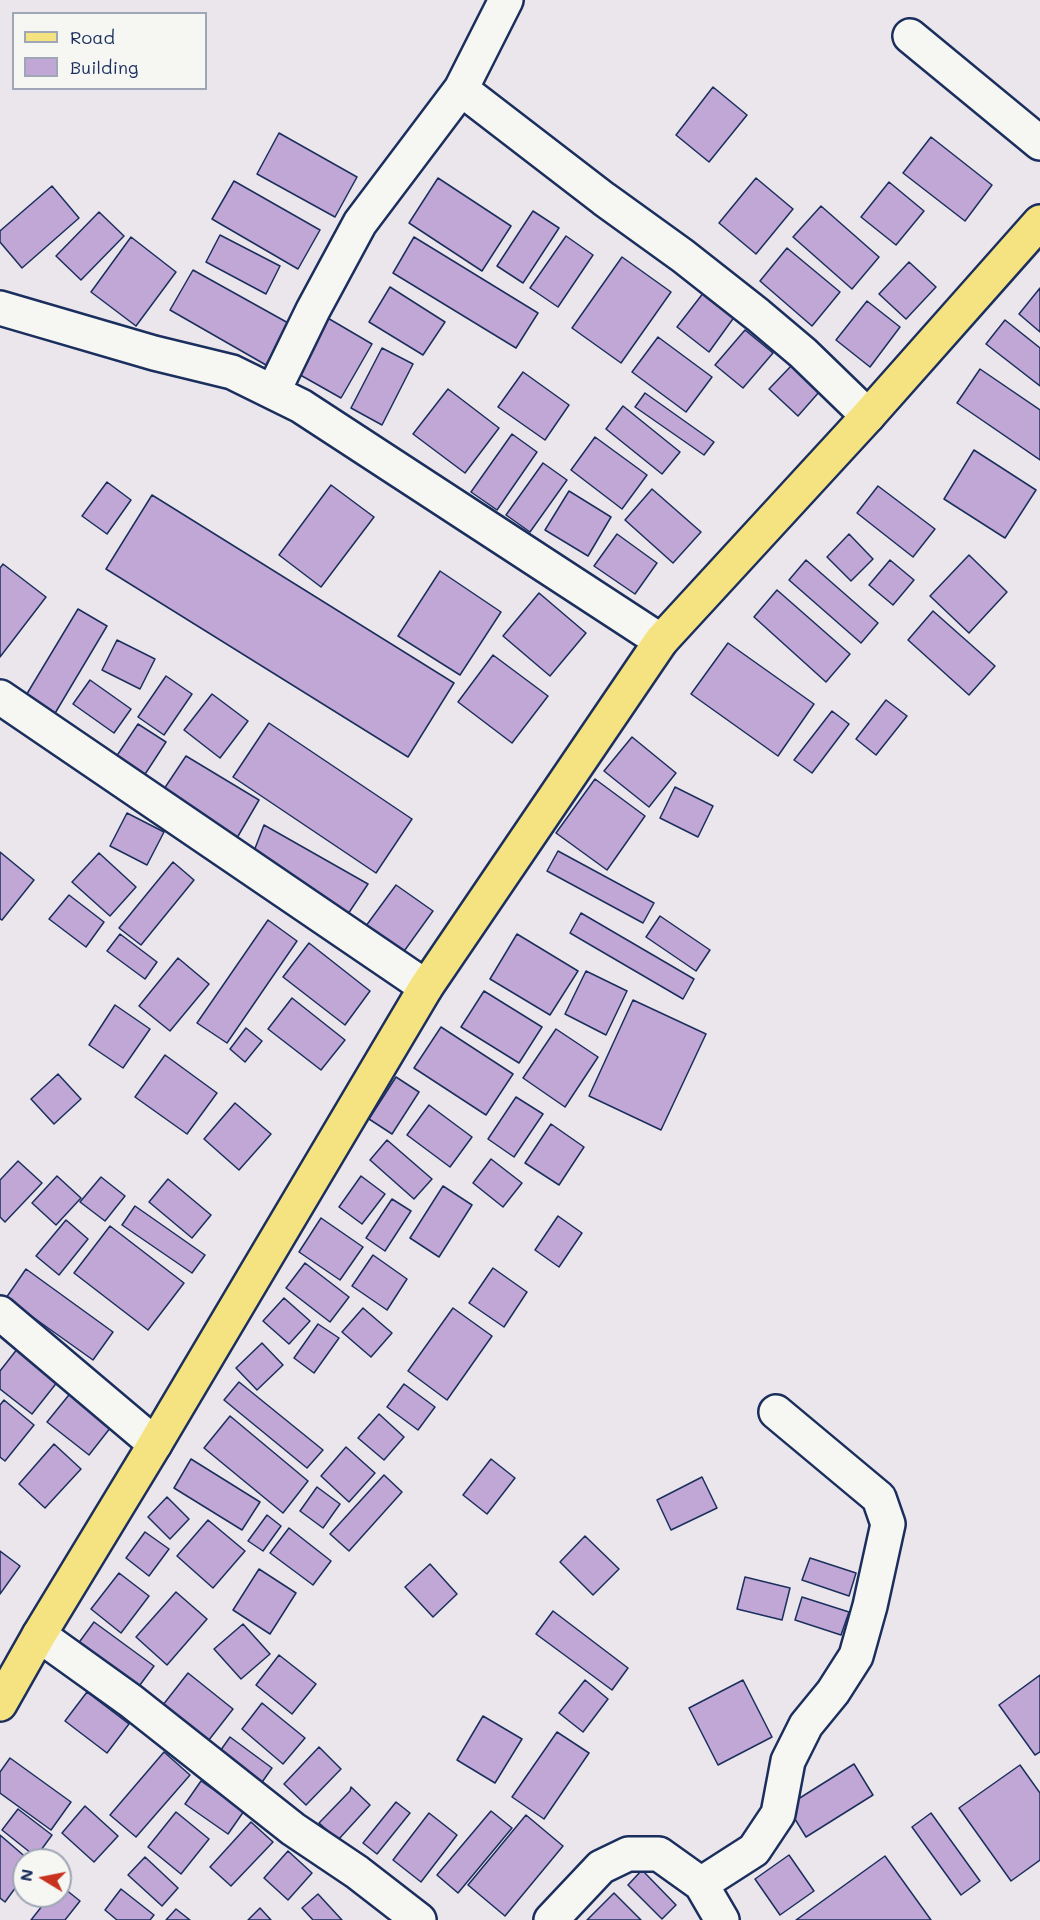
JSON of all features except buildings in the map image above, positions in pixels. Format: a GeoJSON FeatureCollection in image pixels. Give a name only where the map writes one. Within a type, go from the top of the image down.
{"type":"FeatureCollection","features":[{"type":"Feature","properties":{"kind":"main road"},"geometry":{"type":"LineString","coordinates":[[0,1704],[426,987],[661,641],[868,416],[1040,222]]}},
{"type":"Feature","properties":{"kind":"street"},"geometry":{"type":"LineString","coordinates":[[273,392],[313,310],[360,223],[461,89],[506,0]]}},
{"type":"Feature","properties":{"kind":"street"},"geometry":{"type":"LineString","coordinates":[[910,36],[1040,142]]}},
{"type":"Feature","properties":{"kind":"street"},"geometry":{"type":"LineString","coordinates":[[461,89],[604,199],[683,255],[803,353],[868,416]]}},
{"type":"Feature","properties":{"kind":"street"},"geometry":{"type":"LineString","coordinates":[[0,308],[154,353],[232,372],[301,406],[661,641]]}},
{"type":"Feature","properties":{"kind":"street"},"geometry":{"type":"LineString","coordinates":[[0,697],[426,987]]}},
{"type":"Feature","properties":{"kind":"street"},"geometry":{"type":"LineString","coordinates":[[0,1313],[155,1444]]}},
{"type":"Feature","properties":{"kind":"street"},"geometry":{"type":"LineString","coordinates":[[701,1884],[754,1850],[778,1815],[788,1761],[806,1725],[834,1692],[856,1656],[870,1606],[888,1524],[879,1498],[776,1412]]}},
{"type":"Feature","properties":{"kind":"street"},"geometry":{"type":"LineString","coordinates":[[39,1635],[131,1701],[293,1829],[357,1872],[419,1920]]}},
{"type":"Feature","properties":{"kind":"street"},"geometry":{"type":"LineString","coordinates":[[551,1920],[601,1867],[628,1854],[659,1854],[701,1884],[722,1920]]}}]}
